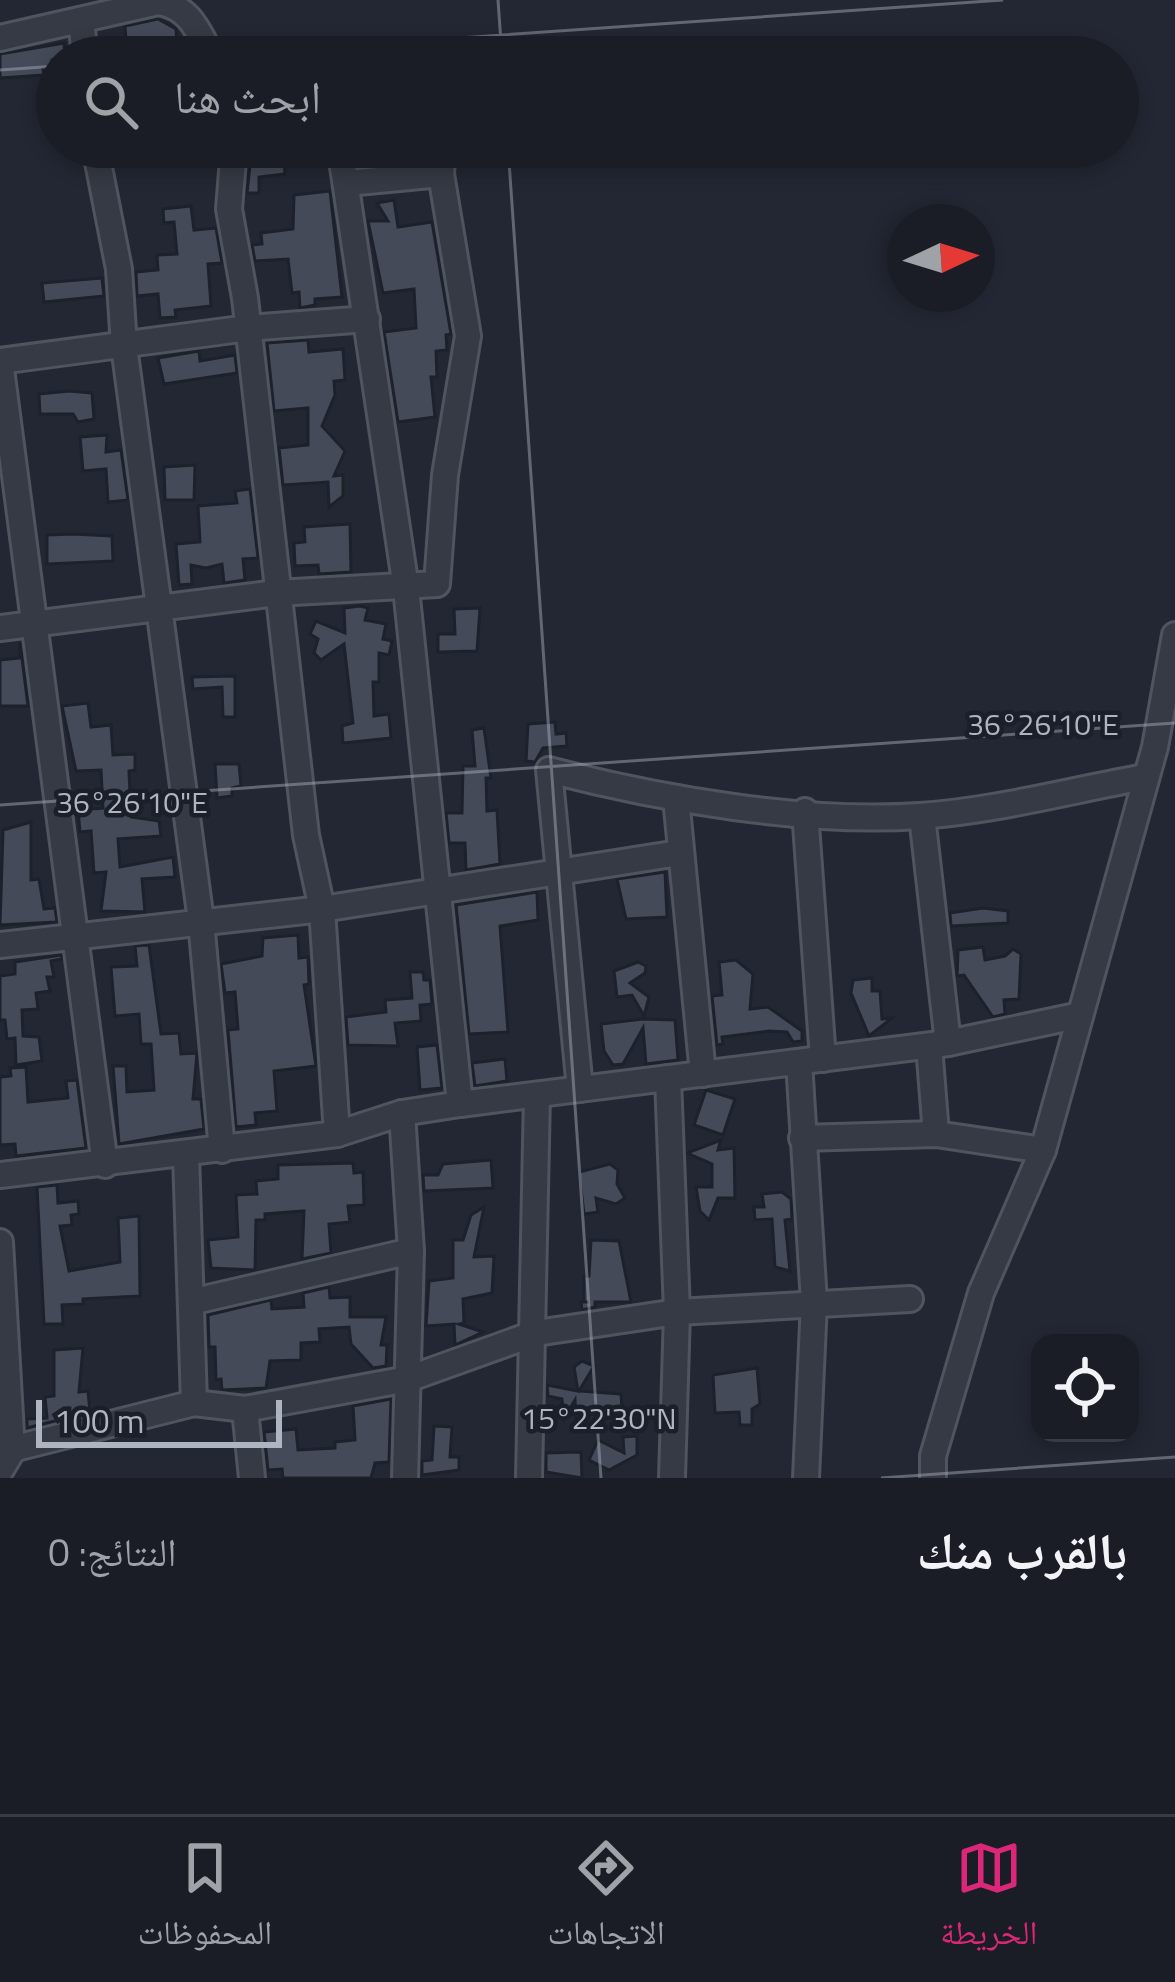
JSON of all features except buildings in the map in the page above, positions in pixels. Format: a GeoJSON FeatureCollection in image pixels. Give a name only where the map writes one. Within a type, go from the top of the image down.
{"type":"FeatureCollection","features":[{"type":"Feature","properties":{"kind":"street"},"geometry":{"type":"LineString","coordinates":[[0,38],[158,2],[174,5],[191,17],[201,36]]}},
{"type":"Feature","properties":{"kind":"street"},"geometry":{"type":"LineString","coordinates":[[81,20],[83,36]]}},
{"type":"Feature","properties":{"kind":"street"},"geometry":{"type":"LineString","coordinates":[[99,168],[119,268],[124,346],[201,921],[222,1150]]}},
{"type":"Feature","properties":{"kind":"street"},"geometry":{"type":"LineString","coordinates":[[232,168],[229,209],[248,328],[306,835],[322,909],[337,1134]]}},
{"type":"Feature","properties":{"kind":"street"},"geometry":{"type":"LineString","coordinates":[[344,168],[406,588],[460,1104]]}},
{"type":"Feature","properties":{"kind":"street"},"geometry":{"type":"LineString","coordinates":[[0,628],[276,593],[437,584],[445,475],[468,336],[441,168]]}},
{"type":"Feature","properties":{"kind":"street"},"geometry":{"type":"LineString","coordinates":[[347,183],[441,174]]}},
{"type":"Feature","properties":{"kind":"street"},"geometry":{"type":"LineString","coordinates":[[105,1165],[38,621],[0,361],[248,328],[367,319]]}},
{"type":"Feature","properties":{"kind":"street"},"geometry":{"type":"LineString","coordinates":[[933,1478],[933,1456],[981,1293],[1043,1150],[1145,777],[1175,635]]}},
{"type":"Feature","properties":{"kind":"street"},"geometry":{"type":"LineString","coordinates":[[580,1089],[549,770],[644,795],[805,811],[922,816],[1145,777]]}},
{"type":"Feature","properties":{"kind":"street"},"geometry":{"type":"LineString","coordinates":[[676,798],[703,1074]]}},
{"type":"Feature","properties":{"kind":"street"},"geometry":{"type":"LineString","coordinates":[[805,811],[811,1060],[802,1138],[814,1301],[806,1478]]}},
{"type":"Feature","properties":{"kind":"street"},"geometry":{"type":"LineString","coordinates":[[922,816],[939,1044],[937,1134]]}},
{"type":"Feature","properties":{"kind":"street"},"geometry":{"type":"LineString","coordinates":[[0,945],[322,909],[679,853]]}},
{"type":"Feature","properties":{"kind":"street"},"geometry":{"type":"LineString","coordinates":[[0,1175],[337,1134],[402,1113],[939,1044],[1076,1016]]}},
{"type":"Feature","properties":{"kind":"street"},"geometry":{"type":"LineString","coordinates":[[668,1078],[677,1312],[672,1478]]}},
{"type":"Feature","properties":{"kind":"street"},"geometry":{"type":"LineString","coordinates":[[529,1478],[536,1334],[536,1094]]}},
{"type":"Feature","properties":{"kind":"street"},"geometry":{"type":"LineString","coordinates":[[402,1113],[411,1251],[405,1478]]}},
{"type":"Feature","properties":{"kind":"street"},"geometry":{"type":"LineString","coordinates":[[802,1138],[937,1134],[1043,1150]]}},
{"type":"Feature","properties":{"kind":"street"},"geometry":{"type":"LineString","coordinates":[[186,1154],[195,1301],[194,1403]]}},
{"type":"Feature","properties":{"kind":"street"},"geometry":{"type":"LineString","coordinates":[[0,1242],[4,1458],[67,1432],[194,1403],[245,1409],[408,1378],[536,1334],[677,1312],[910,1299]]}},
{"type":"Feature","properties":{"kind":"street"},"geometry":{"type":"LineString","coordinates":[[195,1301],[411,1251]]}},
{"type":"Feature","properties":{"kind":"street"},"geometry":{"type":"LineString","coordinates":[[245,1409],[252,1478]]}}]}
